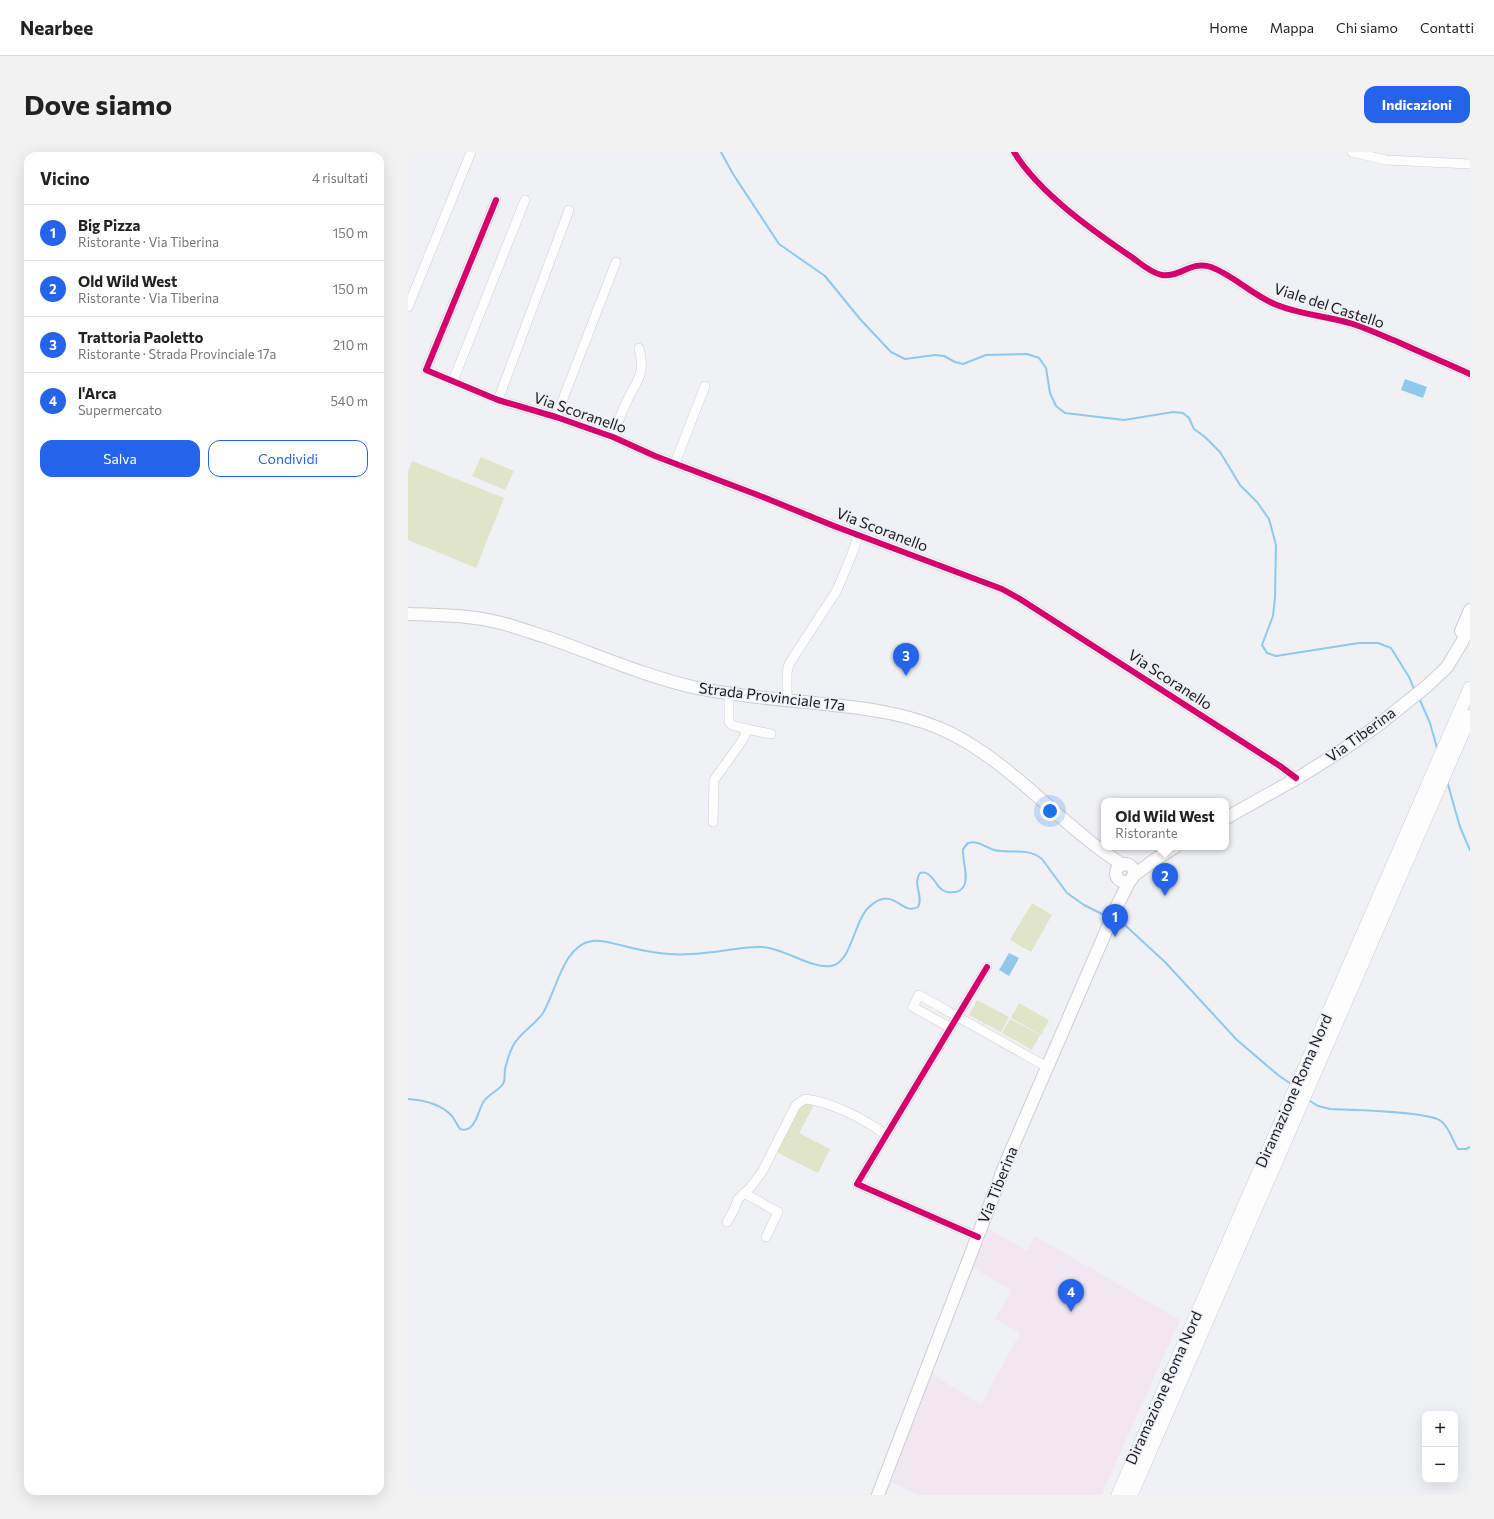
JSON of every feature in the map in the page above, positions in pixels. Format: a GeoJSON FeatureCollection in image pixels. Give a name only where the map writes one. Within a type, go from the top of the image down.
{"type":"FeatureCollection","features":[{"type":"Feature","properties":{"kind":"highway","name":"Diramazione Roma Nord"},"geometry":{"type":"LineString","coordinates":[[1305,1081],[1444,746],[1470,688]]}},
{"type":"Feature","properties":{"kind":"highway","name":"Diramazione Roma Nord"},"geometry":{"type":"LineString","coordinates":[[1118,1495],[1437,792],[1470,716]]}},
{"type":"Feature","properties":{"kind":"highway","name":"Diramazione Roma Nord"},"geometry":{"type":"LineString","coordinates":[[1131,1495],[1296,1100]]}},
{"type":"Feature","properties":{"kind":"main road"},"geometry":{"type":"LineString","coordinates":[[1425,684],[1451,649],[1470,610]]}},
{"type":"Feature","properties":{"kind":"main road","name":"Strada Provinciale 17a"},"geometry":{"type":"LineString","coordinates":[[408,614],[463,616],[499,622],[671,680],[700,688],[729,693],[886,712],[918,720],[944,730],[967,742],[1007,769],[1103,852],[1125,873]]}},
{"type":"Feature","properties":{"kind":"main road"},"geometry":{"type":"LineString","coordinates":[[1425,684],[1447,667],[1462,642],[1470,624]]}},
{"type":"Feature","properties":{"kind":"main road","name":"Via Tiberina"},"geometry":{"type":"LineString","coordinates":[[1229,816],[1323,763],[1377,726],[1406,698],[1425,684]]}},
{"type":"Feature","properties":{"kind":"main road","name":"Via Tiberina"},"geometry":{"type":"LineString","coordinates":[[878,1495],[1007,1160],[1118,904],[1125,873],[1153,861],[1170,850]]}},
{"type":"Feature","properties":{"kind":"street"},"geometry":{"type":"LineString","coordinates":[[408,307],[471,152]]}},
{"type":"Feature","properties":{"kind":"street","name":"Viale del Castello"},"geometry":{"type":"LineString","coordinates":[[1014,152],[1024,168],[1034,179],[1070,211],[1113,245],[1158,274],[1172,274],[1195,266],[1211,267],[1229,276],[1274,304],[1298,312],[1333,318],[1357,325],[1470,374]]}},
{"type":"Feature","properties":{"kind":"street"},"geometry":{"type":"LineString","coordinates":[[1352,152],[1386,160],[1470,164]]}},
{"type":"Feature","properties":{"kind":"street","name":"Via Scoranello"},"geometry":{"type":"LineString","coordinates":[[496,200],[426,370],[498,400],[556,416],[612,437],[858,535],[993,585],[1013,595],[1280,766],[1296,778]]}},
{"type":"Feature","properties":{"kind":"street"},"geometry":{"type":"LineString","coordinates":[[453,381],[525,200]]}},
{"type":"Feature","properties":{"kind":"street"},"geometry":{"type":"LineString","coordinates":[[498,400],[569,210]]}},
{"type":"Feature","properties":{"kind":"street"},"geometry":{"type":"LineString","coordinates":[[556,416],[616,262]]}},
{"type":"Feature","properties":{"kind":"street"},"geometry":{"type":"LineString","coordinates":[[612,437],[628,400],[640,378],[642,365],[639,348]]}},
{"type":"Feature","properties":{"kind":"street"},"geometry":{"type":"LineString","coordinates":[[675,463],[705,386]]}},
{"type":"Feature","properties":{"kind":"street"},"geometry":{"type":"LineString","coordinates":[[787,700],[787,673],[789,664],[837,590],[852,555],[858,535]]}},
{"type":"Feature","properties":{"kind":"street"},"geometry":{"type":"LineString","coordinates":[[729,693],[729,723],[732,726],[771,734]]}},
{"type":"Feature","properties":{"kind":"street"},"geometry":{"type":"LineString","coordinates":[[713,822],[714,780],[742,742],[746,729]]}},
{"type":"Feature","properties":{"kind":"street"},"geometry":{"type":"LineString","coordinates":[[978,1237],[857,1184],[987,966]]}},
{"type":"Feature","properties":{"kind":"street"},"geometry":{"type":"LineString","coordinates":[[951,1028],[913,1007],[919,995],[1047,1067]]}},
{"type":"Feature","properties":{"kind":"street"},"geometry":{"type":"LineString","coordinates":[[727,1222],[738,1199],[762,1172],[796,1105],[804,1099],[827,1104],[871,1124],[886,1135]]}},
{"type":"Feature","properties":{"kind":"street"},"geometry":{"type":"LineString","coordinates":[[744,1193],[778,1212],[766,1238]]}},
{"type":"Feature","properties":{"kind":"shaded area"},"geometry":{"type":"Polygon","coordinates":[[[986,1227],[1027,1251],[1035,1236],[1180,1320],[1101,1495],[919,1495],[891,1482],[931,1373],[981,1405],[1020,1333],[995,1319],[1012,1290],[969,1266],[986,1227]]]}},
{"type":"Feature","properties":{"kind":"green space"},"geometry":{"type":"Polygon","coordinates":[[[481,457],[514,471],[505,490],[472,476],[481,457]]]}},
{"type":"Feature","properties":{"kind":"green space"},"geometry":{"type":"Polygon","coordinates":[[[412,461],[504,498],[476,568],[408,540],[408,472],[412,461]]]}},
{"type":"Feature","properties":{"kind":"green space"},"geometry":{"type":"Polygon","coordinates":[[[1032,903],[1052,915],[1031,952],[1010,940],[1032,903]]]}},
{"type":"Feature","properties":{"kind":"green space"},"geometry":{"type":"Polygon","coordinates":[[[977,1000],[1009,1017],[1001,1032],[969,1015],[977,1000]]]}},
{"type":"Feature","properties":{"kind":"green space"},"geometry":{"type":"Polygon","coordinates":[[[1019,1003],[1049,1020],[1041,1035],[1011,1018],[1019,1003]]]}},
{"type":"Feature","properties":{"kind":"green space"},"geometry":{"type":"Polygon","coordinates":[[[1010,1019],[1040,1035],[1032,1050],[1002,1033],[1010,1019]]]}},
{"type":"Feature","properties":{"kind":"green space"},"geometry":{"type":"Polygon","coordinates":[[[803,1102],[814,1105],[799,1133],[830,1149],[818,1173],[776,1152],[803,1102]]]}},
{"type":"Feature","properties":{"kind":"water"},"geometry":{"type":"Polygon","coordinates":[[[1405,379],[1427,387],[1423,398],[1401,390],[1405,379]]]}},
{"type":"Feature","properties":{"kind":"water"},"geometry":{"type":"Polygon","coordinates":[[[1009,953],[1019,958],[1009,976],[999,970],[1009,953]]]}},
{"type":"Feature","properties":{"kind":"waterway"},"geometry":{"type":"LineString","coordinates":[[721,152],[733,174],[779,244],[825,276],[860,319],[891,352],[905,359],[935,355],[944,356],[955,362],[963,364],[986,355],[1027,354],[1039,358],[1046,368],[1050,393],[1056,406],[1065,413],[1124,420],[1173,412],[1183,413],[1189,418],[1194,429],[1205,437],[1220,452],[1240,485],[1257,502],[1269,519],[1276,545],[1273,616],[1262,645],[1267,653],[1276,656],[1359,643],[1378,643],[1391,648],[1409,677],[1415,691]]}},
{"type":"Feature","properties":{"kind":"waterway"},"geometry":{"type":"LineString","coordinates":[[1419,698],[1430,723],[1437,748]]}},
{"type":"Feature","properties":{"kind":"waterway"},"geometry":{"type":"LineString","coordinates":[[1447,781],[1460,827],[1470,850]]}},
{"type":"Feature","properties":{"kind":"waterway"},"geometry":{"type":"LineString","coordinates":[[408,1099],[420,1100],[443,1108],[452,1116],[460,1129],[465,1130],[470,1128],[476,1120],[484,1101],[503,1084],[507,1060],[516,1041],[543,1013],[567,960],[582,944],[592,941],[600,941],[663,954],[708,953],[762,947],[779,951],[806,962],[823,966],[831,966],[838,963],[843,958],[852,942],[863,915],[867,909],[876,902],[884,899],[890,899],[906,908],[912,909],[918,907],[920,899],[917,881],[920,873],[924,872],[928,874],[939,887],[945,891],[959,891],[964,886],[966,878],[963,849],[968,843],[975,842],[994,850],[1025,852],[1037,855],[1042,859],[1067,893],[1084,905],[1108,917]]}},
{"type":"Feature","properties":{"kind":"waterway"},"geometry":{"type":"LineString","coordinates":[[1115,920],[1126,926],[1165,962],[1237,1040],[1278,1075],[1291,1084]]}},
{"type":"Feature","properties":{"kind":"waterway"},"geometry":{"type":"LineString","coordinates":[[1307,1099],[1318,1106],[1330,1109],[1405,1113],[1433,1118],[1441,1121],[1447,1127],[1458,1149],[1466,1149],[1470,1147]]}},
{"type":"Feature","properties":{"kind":"cycle path"},"geometry":{"type":"LineString","coordinates":[[1014,152],[1038,182],[1068,210],[1101,236],[1154,272],[1162,275],[1168,275],[1192,267],[1204,265],[1211,267],[1228,275],[1260,297],[1277,305],[1295,311],[1344,321],[1359,326],[1470,374]]}},
{"type":"Feature","properties":{"kind":"cycle path"},"geometry":{"type":"LineString","coordinates":[[496,200],[426,370],[498,400],[556,417],[613,437],[655,456],[834,526],[1002,589],[1020,599],[1280,766],[1296,778]]}},
{"type":"Feature","properties":{"kind":"cycle path"},"geometry":{"type":"LineString","coordinates":[[978,1237],[857,1184],[987,967]]}},
{"type":"Feature","properties":{"kind":"place","name":"Trattoria Paoletto"},"geometry":{"type":"Point","coordinates":[906,676]}},
{"type":"Feature","properties":{"kind":"place","name":"Old Wild West"},"geometry":{"type":"Point","coordinates":[1165,896]}},
{"type":"Feature","properties":{"kind":"place","name":"Big Pizza"},"geometry":{"type":"Point","coordinates":[1115,937]}},
{"type":"Feature","properties":{"kind":"place","name":"l'Arca"},"geometry":{"type":"Point","coordinates":[1071,1312]}}]}
